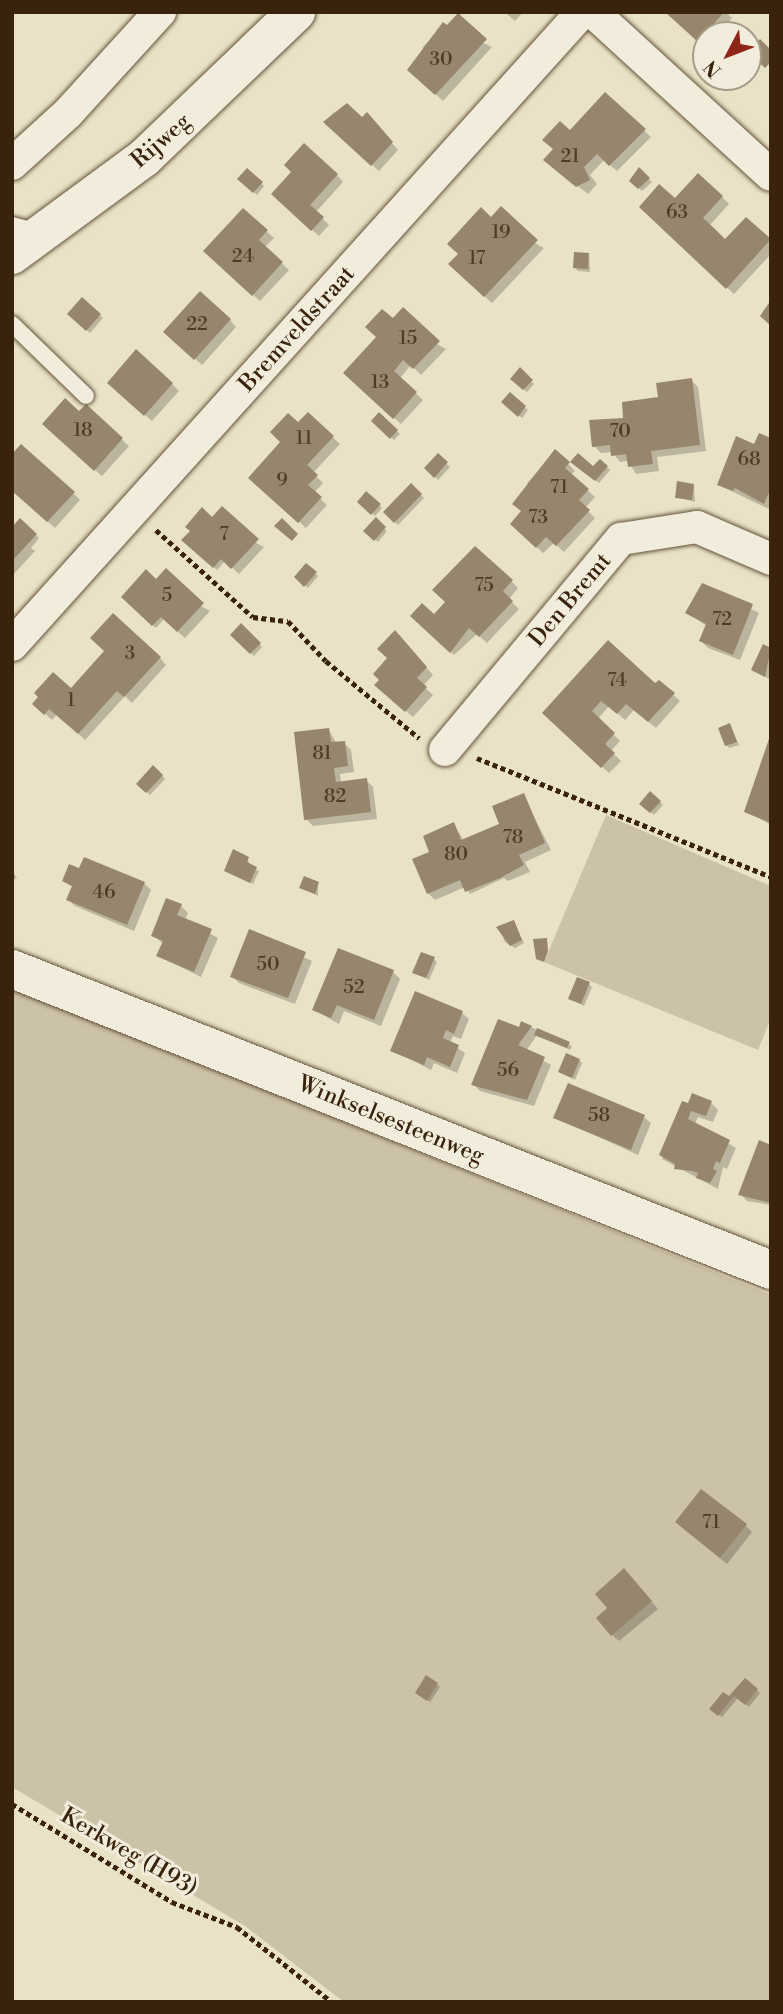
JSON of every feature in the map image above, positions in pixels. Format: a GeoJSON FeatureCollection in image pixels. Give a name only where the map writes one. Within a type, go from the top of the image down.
{"type":"FeatureCollection","features":[{"type":"Feature","properties":{"kind":"street"},"geometry":{"type":"LineString","coordinates":[[12,164],[68,113],[160,12]]}},
{"type":"Feature","properties":{"kind":"street","name":"Rijweg"},"geometry":{"type":"LineString","coordinates":[[12,255],[28,229],[144,158],[296,12]]}},
{"type":"Feature","properties":{"kind":"street","name":"Bremveldstraat"},"geometry":{"type":"LineString","coordinates":[[12,645],[582,12]]}},
{"type":"Feature","properties":{"kind":"street"},"geometry":{"type":"LineString","coordinates":[[593,12],[771,175]]}},
{"type":"Feature","properties":{"kind":"street","name":"Den Bremt"},"geometry":{"type":"LineString","coordinates":[[445,750],[621,539],[696,527],[771,559]]}},
{"type":"Feature","properties":{"kind":"street","name":"Winkselsesteenweg"},"geometry":{"type":"LineString","coordinates":[[12,969],[771,1270]]}},
{"type":"Feature","properties":{"kind":"lane"},"geometry":{"type":"LineString","coordinates":[[12,324],[86,396]]}},
{"type":"Feature","properties":{"kind":"path","name":"Kerkweg (H93)"},"geometry":{"type":"LineString","coordinates":[[12,1804],[172,1902],[237,1927],[332,2002]]}},
{"type":"Feature","properties":{"kind":"shaded area"},"geometry":{"type":"Polygon","coordinates":[[[606,815],[771,886],[771,1018],[758,1050],[544,962],[606,815]]]}},
{"type":"Feature","properties":{"kind":"shaded area"},"geometry":{"type":"Polygon","coordinates":[[[12,987],[771,1295],[771,2002],[344,2002],[245,1926],[12,1787],[12,987]]]}},
{"type":"Feature","properties":{"kind":"building"},"geometry":{"type":"Polygon","coordinates":[[[665,12],[724,12],[716,21],[692,21],[692,37],[665,12]]]}},
{"type":"Feature","properties":{"kind":"building"},"geometry":{"type":"Polygon","coordinates":[[[458,13],[487,39],[435,95],[407,70],[443,22],[447,25],[458,13]]]}},
{"type":"Feature","properties":{"kind":"building"},"geometry":{"type":"Polygon","coordinates":[[[762,41],[771,50],[771,62],[765,68],[762,65],[762,41]]]}},
{"type":"Feature","properties":{"kind":"building"},"geometry":{"type":"Polygon","coordinates":[[[605,92],[646,129],[609,166],[597,154],[584,167],[590,180],[576,187],[543,160],[553,149],[542,140],[560,121],[570,130],[605,92]]]}},
{"type":"Feature","properties":{"kind":"building"},"geometry":{"type":"Polygon","coordinates":[[[347,103],[362,117],[367,112],[393,142],[371,166],[323,122],[347,103]]]}},
{"type":"Feature","properties":{"kind":"building"},"geometry":{"type":"Polygon","coordinates":[[[304,143],[338,174],[310,205],[324,217],[311,231],[271,194],[291,172],[284,165],[304,143]]]}},
{"type":"Feature","properties":{"kind":"building"},"geometry":{"type":"Polygon","coordinates":[[[639,167],[650,178],[638,189],[629,181],[639,167]]]}},
{"type":"Feature","properties":{"kind":"building"},"geometry":{"type":"Polygon","coordinates":[[[247,168],[263,182],[253,193],[237,179],[247,168]]]}},
{"type":"Feature","properties":{"kind":"building"},"geometry":{"type":"Polygon","coordinates":[[[698,173],[723,196],[703,218],[725,239],[746,217],[771,239],[726,289],[639,207],[659,184],[675,198],[698,173]]]}},
{"type":"Feature","properties":{"kind":"building"},"geometry":{"type":"Polygon","coordinates":[[[501,206],[538,240],[484,297],[448,264],[458,254],[447,244],[481,207],[491,217],[501,206]]]}},
{"type":"Feature","properties":{"kind":"building"},"geometry":{"type":"Polygon","coordinates":[[[243,208],[268,230],[259,240],[283,262],[252,296],[203,251],[243,208]]]}},
{"type":"Feature","properties":{"kind":"building"},"geometry":{"type":"Polygon","coordinates":[[[574,252],[589,253],[588,269],[573,268],[574,252]]]}},
{"type":"Feature","properties":{"kind":"building"},"geometry":{"type":"Polygon","coordinates":[[[200,291],[231,319],[194,360],[163,332],[200,291]]]}},
{"type":"Feature","properties":{"kind":"building"},"geometry":{"type":"Polygon","coordinates":[[[82,297],[101,314],[86,331],[67,314],[82,297]]]}},
{"type":"Feature","properties":{"kind":"building"},"geometry":{"type":"Polygon","coordinates":[[[771,300],[771,326],[760,316],[771,300]]]}},
{"type":"Feature","properties":{"kind":"building"},"geometry":{"type":"Polygon","coordinates":[[[403,307],[440,341],[413,369],[403,360],[394,371],[417,392],[393,419],[343,373],[376,337],[365,327],[382,309],[393,318],[403,307]]]}},
{"type":"Feature","properties":{"kind":"building"},"geometry":{"type":"Polygon","coordinates":[[[136,349],[173,383],[144,416],[107,383],[136,349]]]}},
{"type":"Feature","properties":{"kind":"building"},"geometry":{"type":"Polygon","coordinates":[[[520,367],[533,380],[523,390],[510,379],[520,367]]]}},
{"type":"Feature","properties":{"kind":"building"},"geometry":{"type":"Polygon","coordinates":[[[692,378],[700,445],[651,451],[653,464],[628,467],[626,454],[611,456],[610,445],[592,447],[589,420],[623,418],[622,402],[658,397],[656,383],[692,378]]]}},
{"type":"Feature","properties":{"kind":"building"},"geometry":{"type":"Polygon","coordinates":[[[510,392],[526,406],[518,417],[501,402],[510,392]]]}},
{"type":"Feature","properties":{"kind":"building"},"geometry":{"type":"Polygon","coordinates":[[[65,398],[79,411],[86,404],[123,438],[94,471],[42,424],[65,398]]]}},
{"type":"Feature","properties":{"kind":"building"},"geometry":{"type":"Polygon","coordinates":[[[308,412],[334,436],[307,465],[318,475],[308,485],[322,497],[298,523],[248,478],[280,442],[270,432],[288,413],[298,422],[308,412]]]}},
{"type":"Feature","properties":{"kind":"building"},"geometry":{"type":"Polygon","coordinates":[[[379,412],[398,430],[390,439],[371,421],[379,412]]]}},
{"type":"Feature","properties":{"kind":"building"},"geometry":{"type":"Polygon","coordinates":[[[759,433],[771,438],[771,488],[764,504],[735,488],[733,491],[717,485],[736,436],[754,444],[759,433]]]}},
{"type":"Feature","properties":{"kind":"building"},"geometry":{"type":"Polygon","coordinates":[[[21,444],[75,492],[47,522],[12,491],[12,454],[21,444]]]}},
{"type":"Feature","properties":{"kind":"building"},"geometry":{"type":"Polygon","coordinates":[[[555,449],[570,462],[565,468],[589,489],[579,500],[590,510],[556,546],[546,537],[536,548],[510,524],[521,511],[512,504],[555,449]]]}},
{"type":"Feature","properties":{"kind":"building"},"geometry":{"type":"Polygon","coordinates":[[[438,453],[448,462],[434,478],[424,468],[438,453]]]}},
{"type":"Feature","properties":{"kind":"building"},"geometry":{"type":"Polygon","coordinates":[[[578,453],[593,466],[600,459],[608,466],[595,481],[570,462],[578,453]]]}},
{"type":"Feature","properties":{"kind":"building"},"geometry":{"type":"Polygon","coordinates":[[[677,481],[694,484],[692,500],[675,498],[677,481]]]}},
{"type":"Feature","properties":{"kind":"building"},"geometry":{"type":"Polygon","coordinates":[[[411,483],[422,494],[394,523],[383,512],[411,483]]]}},
{"type":"Feature","properties":{"kind":"building"},"geometry":{"type":"Polygon","coordinates":[[[366,491],[381,504],[371,515],[357,502],[366,491]]]}},
{"type":"Feature","properties":{"kind":"building"},"geometry":{"type":"Polygon","coordinates":[[[222,506],[259,539],[231,569],[221,559],[213,568],[181,540],[190,531],[185,527],[202,507],[212,517],[222,506]]]}},
{"type":"Feature","properties":{"kind":"building"},"geometry":{"type":"Polygon","coordinates":[[[376,517],[386,527],[374,541],[363,531],[376,517]]]}},
{"type":"Feature","properties":{"kind":"building"},"geometry":{"type":"Polygon","coordinates":[[[20,518],[37,534],[12,561],[12,527],[20,518]]]}},
{"type":"Feature","properties":{"kind":"building"},"geometry":{"type":"Polygon","coordinates":[[[282,518],[298,534],[292,541],[274,526],[282,518]]]}},
{"type":"Feature","properties":{"kind":"building"},"geometry":{"type":"Polygon","coordinates":[[[475,546],[513,580],[503,591],[513,601],[479,637],[469,628],[450,653],[410,616],[422,603],[434,614],[445,602],[432,590],[475,546]]]}},
{"type":"Feature","properties":{"kind":"building"},"geometry":{"type":"Polygon","coordinates":[[[306,563],[317,572],[304,587],[294,577],[306,563]]]}},
{"type":"Feature","properties":{"kind":"building"},"geometry":{"type":"Polygon","coordinates":[[[166,568],[204,603],[177,632],[161,617],[152,626],[121,597],[146,569],[156,579],[166,568]]]}},
{"type":"Feature","properties":{"kind":"building"},"geometry":{"type":"Polygon","coordinates":[[[702,583],[753,604],[733,655],[699,641],[706,624],[685,613],[702,583]]]}},
{"type":"Feature","properties":{"kind":"building"},"geometry":{"type":"Polygon","coordinates":[[[113,613],[161,657],[124,697],[117,691],[78,734],[49,709],[44,715],[32,704],[38,697],[34,693],[53,672],[71,688],[104,651],[90,638],[113,613]]]}},
{"type":"Feature","properties":{"kind":"building"},"geometry":{"type":"Polygon","coordinates":[[[241,623],[261,643],[250,654],[230,635],[241,623]]]}},
{"type":"Feature","properties":{"kind":"building"},"geometry":{"type":"Polygon","coordinates":[[[395,630],[427,667],[417,678],[427,687],[405,712],[374,685],[379,680],[373,674],[387,658],[377,649],[395,630]]]}},
{"type":"Feature","properties":{"kind":"building"},"geometry":{"type":"Polygon","coordinates":[[[608,640],[655,683],[659,680],[675,693],[648,722],[626,704],[617,714],[601,701],[592,711],[615,733],[605,744],[615,753],[601,768],[542,713],[608,640]]]}},
{"type":"Feature","properties":{"kind":"building"},"geometry":{"type":"Polygon","coordinates":[[[763,644],[771,648],[765,677],[751,670],[763,644]]]}},
{"type":"Feature","properties":{"kind":"building"},"geometry":{"type":"Polygon","coordinates":[[[730,723],[737,742],[725,746],[718,728],[730,723]]]}},
{"type":"Feature","properties":{"kind":"building"},"geometry":{"type":"Polygon","coordinates":[[[329,728],[331,742],[345,741],[348,766],[334,768],[336,782],[367,778],[371,812],[304,820],[294,732],[329,728]]]}},
{"type":"Feature","properties":{"kind":"building"},"geometry":{"type":"Polygon","coordinates":[[[771,733],[771,823],[744,812],[771,733]]]}},
{"type":"Feature","properties":{"kind":"building"},"geometry":{"type":"Polygon","coordinates":[[[153,765],[163,775],[146,793],[136,784],[153,765]]]}},
{"type":"Feature","properties":{"kind":"building"},"geometry":{"type":"Polygon","coordinates":[[[650,791],[661,801],[650,813],[639,804],[650,791]]]}},
{"type":"Feature","properties":{"kind":"building"},"geometry":{"type":"Polygon","coordinates":[[[524,793],[545,843],[519,855],[524,865],[465,892],[460,880],[427,894],[412,859],[429,852],[423,836],[454,822],[461,840],[499,824],[492,806],[524,793]]]}},
{"type":"Feature","properties":{"kind":"building"},"geometry":{"type":"Polygon","coordinates":[[[233,849],[249,857],[247,862],[257,867],[250,883],[224,871],[233,849]]]}},
{"type":"Feature","properties":{"kind":"building"},"geometry":{"type":"Polygon","coordinates":[[[84,857],[145,882],[127,925],[66,900],[72,886],[62,881],[69,864],[79,868],[84,857]]]}},
{"type":"Feature","properties":{"kind":"building"},"geometry":{"type":"Polygon","coordinates":[[[304,876],[319,882],[315,894],[299,888],[304,876]]]}},
{"type":"Feature","properties":{"kind":"building"},"geometry":{"type":"Polygon","coordinates":[[[166,898],[182,904],[177,915],[212,929],[194,972],[156,956],[163,941],[151,936],[166,898]]]}},
{"type":"Feature","properties":{"kind":"building"},"geometry":{"type":"Polygon","coordinates":[[[514,920],[522,940],[510,946],[496,927],[514,920]]]}},
{"type":"Feature","properties":{"kind":"building"},"geometry":{"type":"Polygon","coordinates":[[[249,929],[306,952],[288,998],[230,977],[249,929]]]}},
{"type":"Feature","properties":{"kind":"building"},"geometry":{"type":"Polygon","coordinates":[[[547,938],[548,951],[544,962],[536,959],[533,939],[547,938]]]}},
{"type":"Feature","properties":{"kind":"building"},"geometry":{"type":"Polygon","coordinates":[[[338,948],[394,970],[374,1020],[337,1005],[331,1018],[312,1010],[338,948]]]}},
{"type":"Feature","properties":{"kind":"building"},"geometry":{"type":"Polygon","coordinates":[[[421,952],[435,957],[426,978],[412,973],[421,952]]]}},
{"type":"Feature","properties":{"kind":"building"},"geometry":{"type":"Polygon","coordinates":[[[577,977],[590,982],[581,1004],[568,999],[577,977]]]}},
{"type":"Feature","properties":{"kind":"building"},"geometry":{"type":"Polygon","coordinates":[[[415,991],[463,1011],[454,1034],[446,1030],[443,1038],[459,1045],[450,1067],[427,1057],[424,1065],[390,1051],[415,991]]]}},
{"type":"Feature","properties":{"kind":"building"},"geometry":{"type":"Polygon","coordinates":[[[498,1019],[519,1027],[521,1021],[532,1026],[518,1045],[545,1057],[527,1100],[471,1085],[498,1019]]]}},
{"type":"Feature","properties":{"kind":"building"},"geometry":{"type":"Polygon","coordinates":[[[537,1028],[570,1042],[567,1048],[534,1035],[537,1028]]]}},
{"type":"Feature","properties":{"kind":"building"},"geometry":{"type":"Polygon","coordinates":[[[566,1053],[580,1059],[572,1078],[558,1072],[566,1053]]]}},
{"type":"Feature","properties":{"kind":"building"},"geometry":{"type":"Polygon","coordinates":[[[568,1083],[645,1115],[631,1150],[553,1118],[568,1083]]]}},
{"type":"Feature","properties":{"kind":"building"},"geometry":{"type":"Polygon","coordinates":[[[692,1093],[712,1101],[706,1116],[691,1111],[688,1119],[730,1140],[720,1163],[716,1161],[713,1169],[717,1171],[710,1183],[696,1178],[698,1173],[674,1169],[675,1164],[659,1155],[682,1101],[688,1103],[692,1093]]]}},
{"type":"Feature","properties":{"kind":"building"},"geometry":{"type":"Polygon","coordinates":[[[759,1140],[771,1145],[771,1203],[738,1195],[759,1140]]]}},
{"type":"Feature","properties":{"kind":"building"},"geometry":{"type":"Polygon","coordinates":[[[701,1489],[747,1524],[720,1558],[675,1522],[701,1489]]]}},
{"type":"Feature","properties":{"kind":"building"},"geometry":{"type":"Polygon","coordinates":[[[624,1568],[652,1601],[611,1636],[596,1618],[607,1608],[595,1594],[624,1568]]]}},
{"type":"Feature","properties":{"kind":"building"},"geometry":{"type":"Polygon","coordinates":[[[426,1675],[438,1683],[427,1701],[415,1693],[426,1675]]]}},
{"type":"Feature","properties":{"kind":"building"},"geometry":{"type":"Polygon","coordinates":[[[745,1678],[758,1689],[745,1705],[734,1696],[718,1716],[709,1709],[723,1692],[729,1696],[745,1678]]]}}]}
